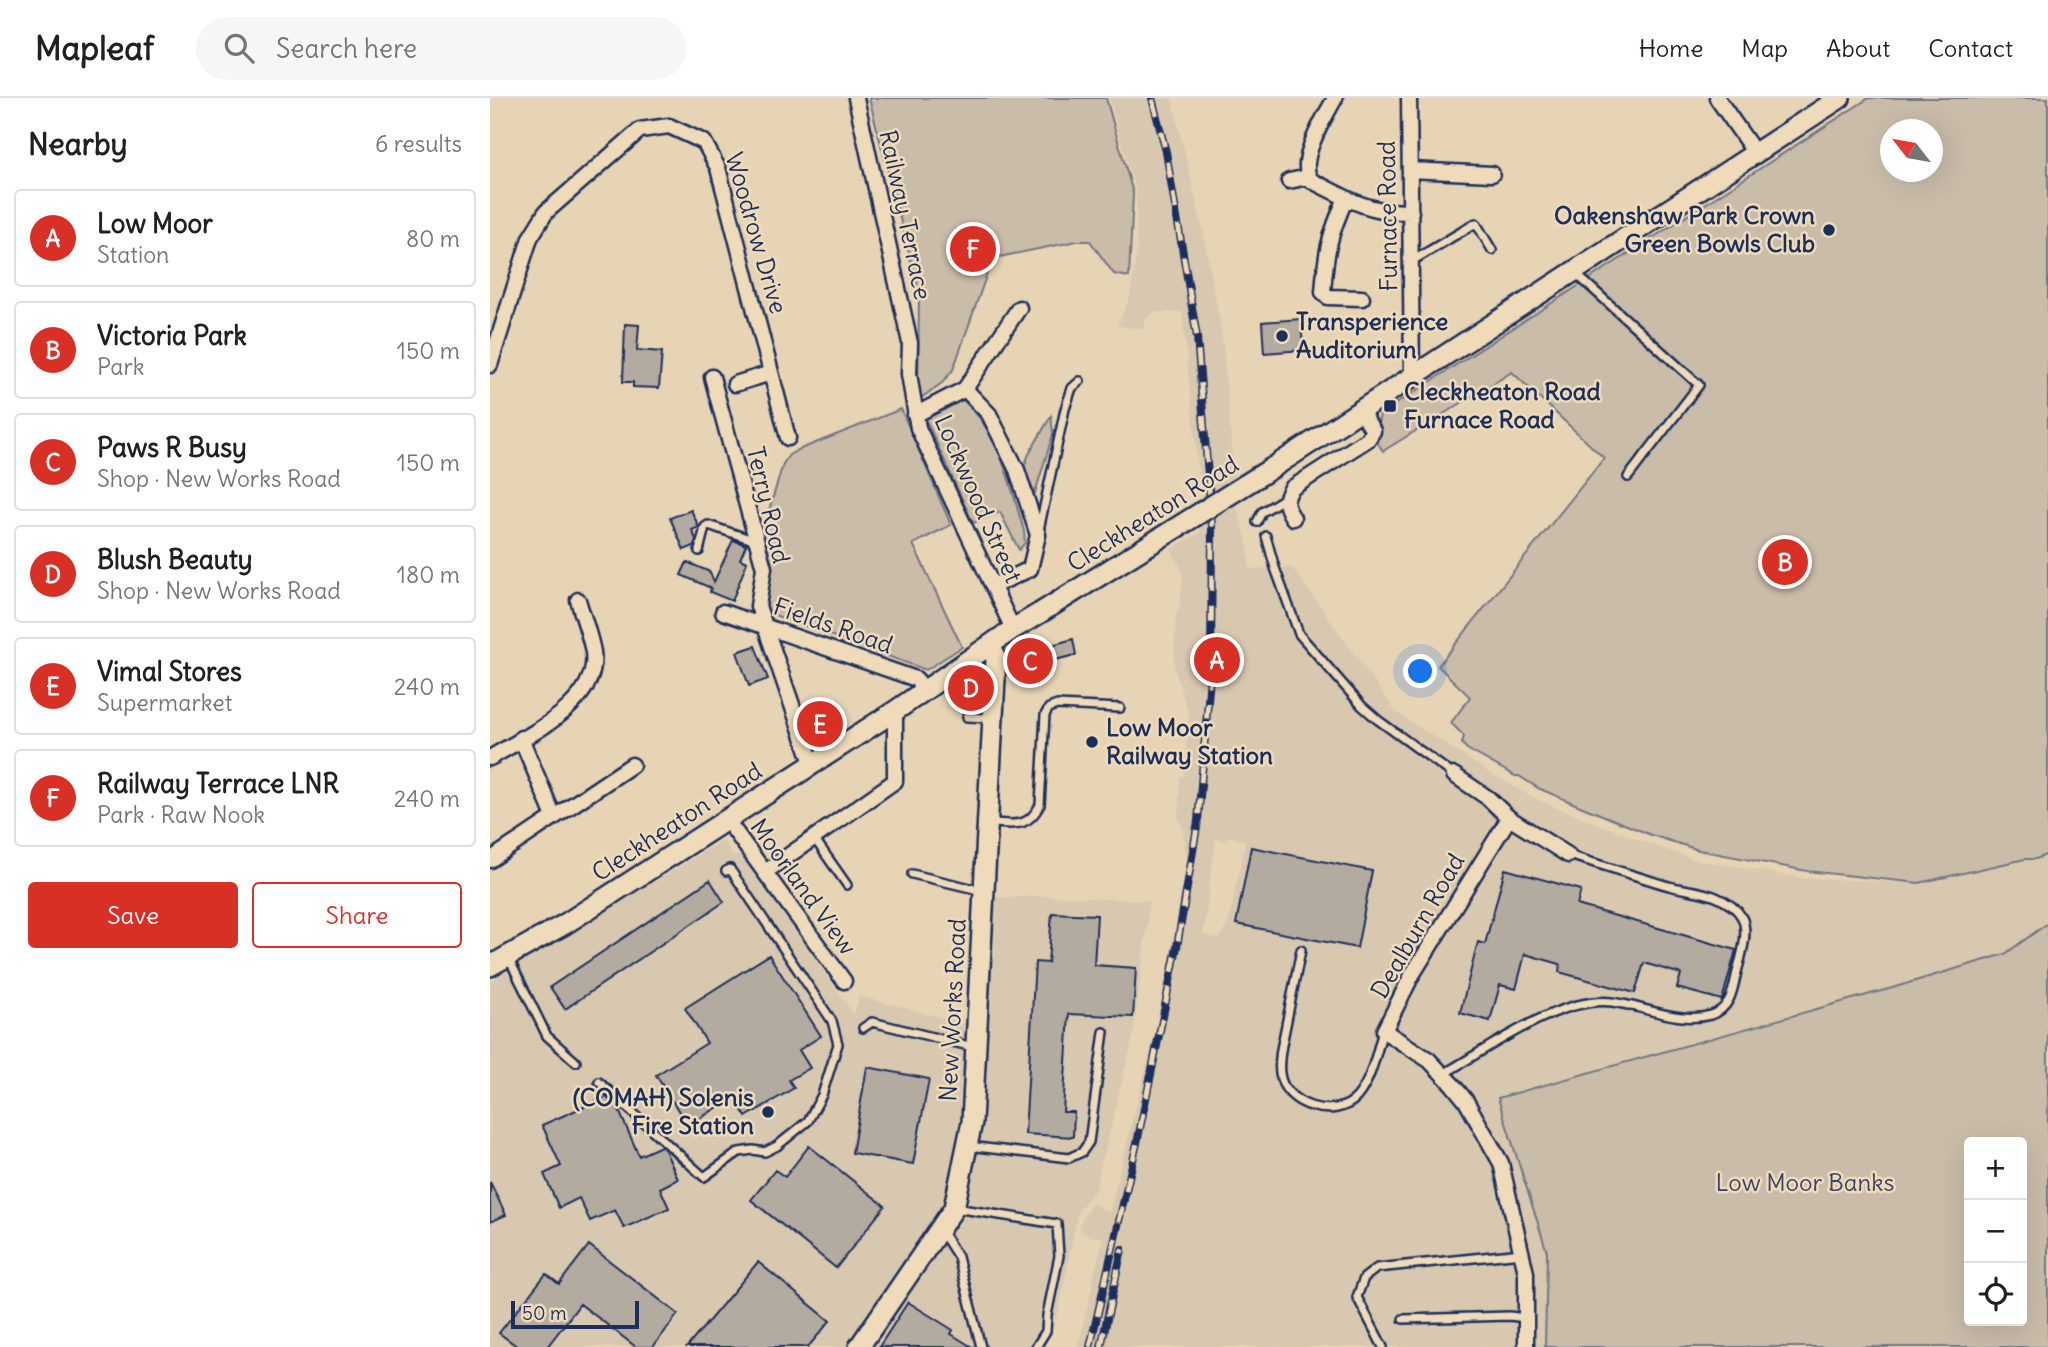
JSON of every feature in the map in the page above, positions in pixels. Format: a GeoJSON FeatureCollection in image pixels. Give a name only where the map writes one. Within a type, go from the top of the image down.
{"type":"FeatureCollection","features":[{"type":"Feature","properties":{"kind":"street","name":"Railway Terrace"},"geometry":{"type":"LineString","coordinates":[[856,98],[910,343]]}},
{"type":"Feature","properties":{"kind":"street"},"geometry":{"type":"LineString","coordinates":[[1335,98],[1310,147],[1308,177],[1370,209],[1410,212]]}},
{"type":"Feature","properties":{"kind":"street","name":"Furnace Road"},"geometry":{"type":"LineString","coordinates":[[1409,98],[1412,376]]}},
{"type":"Feature","properties":{"kind":"street"},"geometry":{"type":"LineString","coordinates":[[1717,98],[1755,153]]}},
{"type":"Feature","properties":{"kind":"street","name":"Cleckheaton Road"},"geometry":{"type":"LineString","coordinates":[[490,967],[565,924],[895,711],[1013,629],[1361,411],[1840,98]]}},
{"type":"Feature","properties":{"kind":"street","name":"Woodrow Drive"},"geometry":{"type":"LineString","coordinates":[[490,365],[530,238],[546,212],[640,130],[670,126],[704,142],[718,168],[788,438]]}},
{"type":"Feature","properties":{"kind":"street"},"geometry":{"type":"LineString","coordinates":[[1410,170],[1492,174]]}},
{"type":"Feature","properties":{"kind":"street"},"geometry":{"type":"LineString","coordinates":[[1289,181],[1308,177]]}},
{"type":"Feature","properties":{"kind":"street"},"geometry":{"type":"LineString","coordinates":[[1346,198],[1326,250],[1323,292],[1328,296],[1362,298]]}},
{"type":"Feature","properties":{"kind":"street"},"geometry":{"type":"LineString","coordinates":[[915,415],[965,388],[1019,308]]}},
{"type":"Feature","properties":{"kind":"street","name":"Lockwood Street"},"geometry":{"type":"LineString","coordinates":[[910,343],[909,374],[918,428],[1013,629]]}},
{"type":"Feature","properties":{"kind":"street"},"geometry":{"type":"LineString","coordinates":[[735,384],[771,373]]}},
{"type":"Feature","properties":{"kind":"street","name":"Terry Road"},"geometry":{"type":"LineString","coordinates":[[712,377],[764,568],[758,606],[812,763]]}},
{"type":"Feature","properties":{"kind":"street"},"geometry":{"type":"LineString","coordinates":[[965,388],[989,414],[995,425],[1017,470],[1038,534],[1030,569],[993,586]]}},
{"type":"Feature","properties":{"kind":"street"},"geometry":{"type":"LineString","coordinates":[[1293,519],[1286,508],[1285,498],[1292,488],[1368,439],[1373,431],[1361,411]]}},
{"type":"Feature","properties":{"kind":"street"},"geometry":{"type":"LineString","coordinates":[[490,758],[571,708],[590,680],[593,653],[578,600]]}},
{"type":"Feature","properties":{"kind":"street","name":"Fields Road"},"geometry":{"type":"LineString","coordinates":[[723,612],[916,679],[924,690]]}},
{"type":"Feature","properties":{"kind":"street","name":"New Works Road"},"geometry":{"type":"LineString","coordinates":[[859,1347],[954,1208],[972,1122],[996,659],[991,645]]}},
{"type":"Feature","properties":{"kind":"street"},"geometry":{"type":"LineString","coordinates":[[765,872],[895,781],[895,711]]}},
{"type":"Feature","properties":{"kind":"street"},"geometry":{"type":"LineString","coordinates":[[521,738],[554,817]]}},
{"type":"Feature","properties":{"kind":"street"},"geometry":{"type":"LineString","coordinates":[[490,860],[632,765]]}},
{"type":"Feature","properties":{"kind":"street"},"geometry":{"type":"LineString","coordinates":[[1454,775],[1488,798],[1509,818],[1568,855]]}},
{"type":"Feature","properties":{"kind":"street","name":"Dealburn Road"},"geometry":{"type":"LineString","coordinates":[[1509,818],[1412,975],[1384,1031],[1429,1060],[1443,1075],[1466,1101],[1501,1163],[1526,1273],[1526,1347]]}},
{"type":"Feature","properties":{"kind":"street","name":"Moorland View"},"geometry":{"type":"LineString","coordinates":[[726,819],[844,981]]}},
{"type":"Feature","properties":{"kind":"lane"},"geometry":{"type":"LineString","coordinates":[[1411,261],[1476,223],[1492,250]]}},
{"type":"Feature","properties":{"kind":"lane"},"geometry":{"type":"LineString","coordinates":[[1573,271],[1699,385],[1628,477]]}},
{"type":"Feature","properties":{"kind":"lane"},"geometry":{"type":"LineString","coordinates":[[1038,534],[1065,409],[1072,388],[1080,381]]}},
{"type":"Feature","properties":{"kind":"lane"},"geometry":{"type":"LineString","coordinates":[[1257,522],[1262,512],[1285,498]]}},
{"type":"Feature","properties":{"kind":"lane"},"geometry":{"type":"LineString","coordinates":[[699,551],[705,527],[708,525],[757,541]]}},
{"type":"Feature","properties":{"kind":"lane"},"geometry":{"type":"LineString","coordinates":[[1266,537],[1298,634],[1362,706],[1454,775]]}},
{"type":"Feature","properties":{"kind":"lane"},"geometry":{"type":"LineString","coordinates":[[986,823],[1020,824],[1034,815],[1040,805],[1045,715],[1049,708],[1057,705],[1120,708]]}},
{"type":"Feature","properties":{"kind":"lane"},"geometry":{"type":"LineString","coordinates":[[967,717],[993,718]]}},
{"type":"Feature","properties":{"kind":"lane"},"geometry":{"type":"LineString","coordinates":[[814,838],[847,885]]}},
{"type":"Feature","properties":{"kind":"lane"},"geometry":{"type":"LineString","coordinates":[[1443,1075],[1554,1012],[1575,1005],[1609,1002],[1687,1017],[1711,1015],[1723,1009],[1731,998],[1741,959],[1745,927],[1742,917],[1734,907],[1716,897],[1673,887],[1568,855]]}},
{"type":"Feature","properties":{"kind":"lane"},"geometry":{"type":"LineString","coordinates":[[599,1082],[704,1177],[739,1152],[765,1152],[777,1146],[808,1121],[815,1111],[838,1044],[832,1021],[730,869],[726,871]]}},
{"type":"Feature","properties":{"kind":"lane"},"geometry":{"type":"LineString","coordinates":[[912,874],[984,891]]}},
{"type":"Feature","properties":{"kind":"lane"},"geometry":{"type":"LineString","coordinates":[[1301,950],[1280,1057],[1279,1076],[1286,1090],[1298,1101],[1314,1108],[1344,1106],[1356,1098],[1367,1082],[1384,1031]]}},
{"type":"Feature","properties":{"kind":"lane"},"geometry":{"type":"LineString","coordinates":[[508,957],[547,1036],[576,1062]]}},
{"type":"Feature","properties":{"kind":"lane"},"geometry":{"type":"LineString","coordinates":[[863,1028],[872,1022],[977,1048]]}},
{"type":"Feature","properties":{"kind":"lane"},"geometry":{"type":"LineString","coordinates":[[967,1146],[1069,1158],[1082,1152],[1089,1142],[1104,1032]]}},
{"type":"Feature","properties":{"kind":"lane"},"geometry":{"type":"LineString","coordinates":[[954,1208],[1057,1224],[1059,1256],[1046,1315],[1046,1331],[1036,1347]]}},
{"type":"Feature","properties":{"kind":"lane"},"geometry":{"type":"LineString","coordinates":[[940,1229],[958,1257],[981,1347]]}},
{"type":"Feature","properties":{"kind":"lane"},"geometry":{"type":"LineString","coordinates":[[1383,1347],[1357,1297],[1364,1278],[1377,1268],[1522,1253]]}},
{"type":"Feature","properties":{"kind":"lane"},"geometry":{"type":"LineString","coordinates":[[1403,1320],[1509,1316],[1526,1318]]}},
{"type":"Feature","properties":{"kind":"shaded area"},"geometry":{"type":"Polygon","coordinates":[[[1109,98],[1172,98],[1203,231],[1222,335],[1237,508],[1247,542],[1250,569],[1292,567],[1396,712],[1493,775],[1540,801],[1696,860],[1803,878],[1919,883],[2048,854],[2048,923],[2005,954],[1820,1010],[1499,1098],[1547,1252],[1545,1347],[1078,1347],[1103,1237],[1091,1237],[1081,1232],[1079,1225],[1092,1202],[1109,1213],[1159,1017],[1187,859],[1182,825],[1178,820],[1180,777],[1184,776],[1189,715],[1174,668],[1176,614],[1183,581],[1181,569],[1171,549],[1200,532],[1203,491],[1198,469],[1182,312],[1154,312],[1144,320],[1145,329],[1117,326],[1129,300],[1135,266],[1136,194],[1109,98]],[[1227,836],[1226,841],[1216,839],[1203,934],[1220,939],[1228,923],[1246,841],[1227,836]]]}},
{"type":"Feature","properties":{"kind":"shaded area"},"geometry":{"type":"Polygon","coordinates":[[[723,840],[734,857],[741,852],[854,1015],[859,996],[959,1022],[987,1033],[987,898],[1047,896],[1150,901],[1133,1037],[1095,1190],[1078,1211],[1059,1309],[1045,1347],[490,1347],[490,982],[723,840]]]}},
{"type":"Feature","properties":{"kind":"green space"},"geometry":{"type":"Polygon","coordinates":[[[869,98],[1106,98],[1133,193],[1129,277],[1114,274],[1090,241],[1077,241],[999,257],[990,265],[953,370],[942,383],[918,400],[919,292],[869,98]]]}},
{"type":"Feature","properties":{"kind":"green space"},"geometry":{"type":"Polygon","coordinates":[[[1869,98],[2048,98],[2048,854],[2036,859],[2025,859],[1919,883],[1807,871],[1699,850],[1651,835],[1538,788],[1467,749],[1462,744],[1464,736],[1451,723],[1470,697],[1438,666],[1604,458],[1512,372],[1383,451],[1375,439],[1380,414],[1869,98]]]}},
{"type":"Feature","properties":{"kind":"green space"},"geometry":{"type":"Polygon","coordinates":[[[963,400],[986,428],[1002,460],[1024,531],[1025,543],[1019,550],[1000,512],[973,523],[924,416],[950,401],[963,400]]]}},
{"type":"Feature","properties":{"kind":"green space"},"geometry":{"type":"Polygon","coordinates":[[[901,409],[951,525],[913,544],[962,647],[926,670],[766,612],[764,605],[761,537],[783,464],[789,455],[901,409]]]}},
{"type":"Feature","properties":{"kind":"green space"},"geometry":{"type":"Polygon","coordinates":[[[1051,416],[1053,434],[1035,493],[1022,471],[1051,416]]]}},
{"type":"Feature","properties":{"kind":"green space","name":"Low Moor Banks"},"geometry":{"type":"Polygon","coordinates":[[[2048,923],[2048,1347],[1545,1347],[1547,1252],[1498,1098],[2005,954],[2048,923]]]}},
{"type":"Feature","properties":{"kind":"building","name":"Transperience Auditorium"},"geometry":{"type":"Polygon","coordinates":[[[1301,319],[1303,350],[1264,353],[1262,322],[1301,319]]]}},
{"type":"Feature","properties":{"kind":"building"},"geometry":{"type":"Polygon","coordinates":[[[625,324],[639,325],[637,350],[662,352],[659,388],[633,387],[633,382],[623,382],[625,324]]]}},
{"type":"Feature","properties":{"kind":"building"},"geometry":{"type":"Polygon","coordinates":[[[691,510],[699,527],[692,530],[696,539],[694,546],[684,550],[670,518],[691,510]]]}},
{"type":"Feature","properties":{"kind":"building"},"geometry":{"type":"Polygon","coordinates":[[[733,540],[746,545],[740,559],[747,562],[732,601],[681,575],[687,562],[710,572],[714,582],[733,540]]]}},
{"type":"Feature","properties":{"kind":"building"},"geometry":{"type":"Polygon","coordinates":[[[1073,639],[1076,655],[1051,661],[1021,675],[1014,659],[1027,652],[1073,639]]]}},
{"type":"Feature","properties":{"kind":"building"},"geometry":{"type":"Polygon","coordinates":[[[755,646],[768,679],[749,686],[737,652],[755,646]]]}},
{"type":"Feature","properties":{"kind":"building"},"geometry":{"type":"Polygon","coordinates":[[[1251,847],[1372,871],[1357,948],[1236,924],[1251,847]]]}},
{"type":"Feature","properties":{"kind":"building"},"geometry":{"type":"Polygon","coordinates":[[[1505,869],[1581,890],[1577,905],[1736,950],[1722,1000],[1677,988],[1681,974],[1644,963],[1635,993],[1559,972],[1560,964],[1525,954],[1516,989],[1500,985],[1490,1021],[1460,1013],[1478,942],[1485,944],[1505,869]]]}},
{"type":"Feature","properties":{"kind":"building"},"geometry":{"type":"Polygon","coordinates":[[[710,880],[724,902],[565,1009],[550,987],[710,880]]]}},
{"type":"Feature","properties":{"kind":"building"},"geometry":{"type":"Polygon","coordinates":[[[1052,913],[1097,915],[1094,965],[1136,968],[1133,1017],[1069,1014],[1063,1112],[1074,1112],[1073,1137],[1025,1134],[1035,962],[1048,963],[1052,913]]]}},
{"type":"Feature","properties":{"kind":"building"},"geometry":{"type":"Polygon","coordinates":[[[769,955],[821,1036],[799,1050],[810,1068],[789,1080],[794,1088],[746,1117],[734,1097],[688,1126],[656,1075],[707,1043],[685,1008],[769,955]]]}},
{"type":"Feature","properties":{"kind":"building"},"geometry":{"type":"Polygon","coordinates":[[[867,1067],[929,1079],[913,1164],[852,1153],[867,1067]]]}},
{"type":"Feature","properties":{"kind":"building"},"geometry":{"type":"Polygon","coordinates":[[[606,1097],[617,1106],[639,1156],[661,1146],[678,1179],[660,1188],[669,1208],[624,1228],[615,1210],[590,1221],[579,1198],[559,1208],[544,1174],[561,1166],[542,1125],[606,1097]]]}},
{"type":"Feature","properties":{"kind":"building"},"geometry":{"type":"Polygon","coordinates":[[[809,1146],[885,1206],[836,1268],[751,1200],[775,1170],[785,1177],[809,1146]]]}},
{"type":"Feature","properties":{"kind":"building"},"geometry":{"type":"Polygon","coordinates":[[[490,1182],[506,1215],[490,1222],[490,1182]]]}},
{"type":"Feature","properties":{"kind":"building"},"geometry":{"type":"Polygon","coordinates":[[[589,1245],[678,1314],[653,1347],[636,1347],[580,1304],[547,1347],[518,1347],[499,1333],[546,1274],[559,1284],[589,1245]]]}},
{"type":"Feature","properties":{"kind":"building"},"geometry":{"type":"Polygon","coordinates":[[[758,1262],[830,1321],[808,1347],[687,1347],[758,1262]]]}},
{"type":"Feature","properties":{"kind":"building"},"geometry":{"type":"Polygon","coordinates":[[[908,1302],[953,1330],[951,1334],[972,1347],[879,1347],[908,1302]]]}},
{"type":"Feature","properties":{"kind":"railway"},"geometry":{"type":"LineString","coordinates":[[1090,1347],[1137,1143],[1177,947],[1198,821],[1211,665],[1212,526],[1197,337],[1166,152],[1152,98]]}},
{"type":"Feature","properties":{"kind":"railway"},"geometry":{"type":"LineString","coordinates":[[1101,1347],[1122,1249]]}},
{"type":"Feature","properties":{"kind":"place","name":"Oakenshaw Park Crown Green Bowls Club"},"geometry":{"type":"Point","coordinates":[1829,230]}},
{"type":"Feature","properties":{"kind":"place","name":"Railway Terrace LNR"},"geometry":{"type":"Point","coordinates":[973,249]}},
{"type":"Feature","properties":{"kind":"place","name":"Transperience Auditorium"},"geometry":{"type":"Point","coordinates":[1282,336]}},
{"type":"Feature","properties":{"kind":"place","name":"Cleckheaton Road Furnace Road"},"geometry":{"type":"Point","coordinates":[1390,406]}},
{"type":"Feature","properties":{"kind":"place","name":"Victoria Park"},"geometry":{"type":"Point","coordinates":[1785,562]}},
{"type":"Feature","properties":{"kind":"place","name":"Low Moor"},"geometry":{"type":"Point","coordinates":[1217,660]}},
{"type":"Feature","properties":{"kind":"place","name":"Paws R Busy"},"geometry":{"type":"Point","coordinates":[1030,661]}},
{"type":"Feature","properties":{"kind":"place","name":"Blush Beauty"},"geometry":{"type":"Point","coordinates":[971,688]}},
{"type":"Feature","properties":{"kind":"place","name":"Vimal Stores"},"geometry":{"type":"Point","coordinates":[820,724]}},
{"type":"Feature","properties":{"kind":"place","name":"Low Moor Railway Station"},"geometry":{"type":"Point","coordinates":[1092,742]}},
{"type":"Feature","properties":{"kind":"place","name":"(COMAH) Solenis Fire Station"},"geometry":{"type":"Point","coordinates":[768,1112]}}]}
